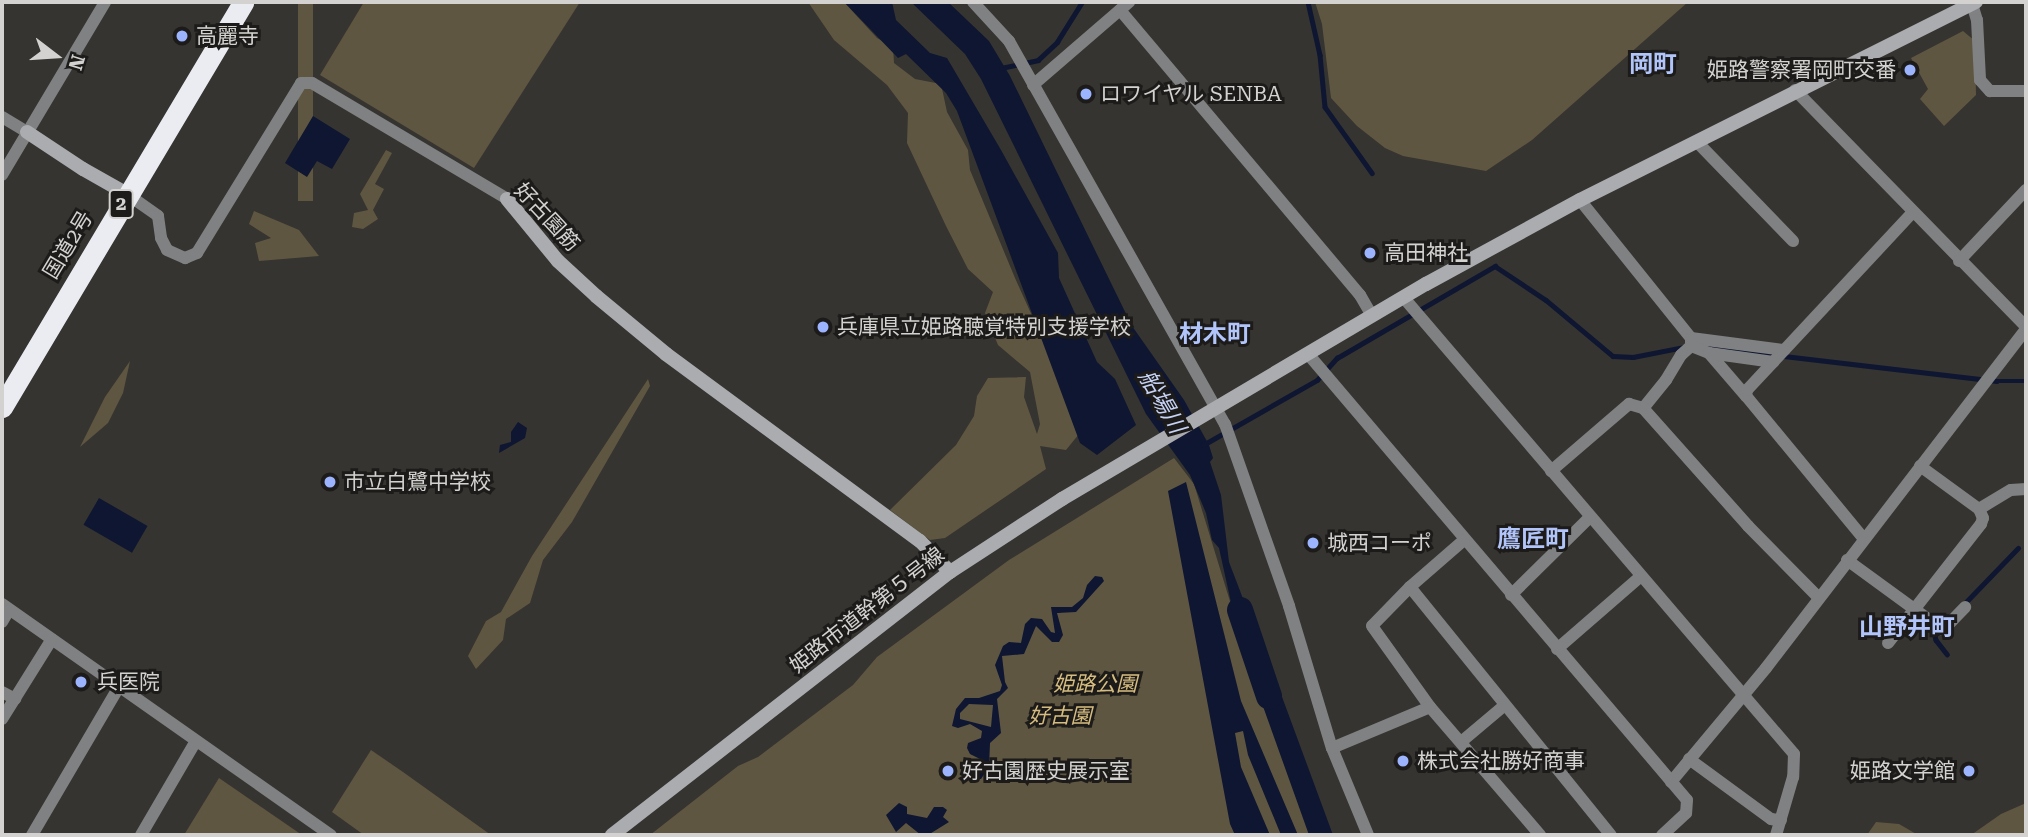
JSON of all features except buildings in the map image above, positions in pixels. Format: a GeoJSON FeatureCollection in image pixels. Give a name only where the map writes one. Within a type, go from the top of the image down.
{"type":"FeatureCollection","features":[{"type":"Feature","properties":{"kind":"highway","name":"国道2号"},"geometry":{"type":"LineString","coordinates":[[4,396],[243,2]]}},
{"type":"Feature","properties":{"kind":"street"},"geometry":{"type":"LineString","coordinates":[[2,175],[105,2]]}},
{"type":"Feature","properties":{"kind":"street"},"geometry":{"type":"LineString","coordinates":[[973,2],[1000,29],[1017,55],[1232,440],[1289,606],[1332,748],[1368,835]]}},
{"type":"Feature","properties":{"kind":"street"},"geometry":{"type":"LineString","coordinates":[[1974,3],[1980,80],[1990,91],[2026,91]]}},
{"type":"Feature","properties":{"kind":"street","name":"姫路市道幹第５号線"},"geometry":{"type":"LineString","coordinates":[[612,835],[950,572],[1062,499],[1372,316],[1580,200],[1795,90],[1974,3]]}},
{"type":"Feature","properties":{"kind":"street"},"geometry":{"type":"LineString","coordinates":[[1033,85],[1125,6],[1360,295],[1372,316]]}},
{"type":"Feature","properties":{"kind":"street","name":"好古園筋"},"geometry":{"type":"LineString","coordinates":[[127,194],[158,216],[161,238],[167,250],[185,258],[197,253],[301,83],[312,83],[507,200],[558,261],[606,304],[666,354],[920,541],[950,572]]}},
{"type":"Feature","properties":{"kind":"street"},"geometry":{"type":"LineString","coordinates":[[1671,782],[1766,668],[2026,328],[1795,90]]}},
{"type":"Feature","properties":{"kind":"street"},"geometry":{"type":"LineString","coordinates":[[2,117],[127,194]]}},
{"type":"Feature","properties":{"kind":"street"},"geometry":{"type":"LineString","coordinates":[[1697,142],[1793,241]]}},
{"type":"Feature","properties":{"kind":"street"},"geometry":{"type":"LineString","coordinates":[[1959,261],[2026,190]]}},
{"type":"Feature","properties":{"kind":"street"},"geometry":{"type":"LineString","coordinates":[[1580,200],[1695,347],[1746,396],[1864,539]]}},
{"type":"Feature","properties":{"kind":"street"},"geometry":{"type":"LineString","coordinates":[[1746,396],[1779,356],[1912,213]]}},
{"type":"Feature","properties":{"kind":"street"},"geometry":{"type":"LineString","coordinates":[[1404,298],[1794,754],[1793,776],[1776,835]]}},
{"type":"Feature","properties":{"kind":"street"},"geometry":{"type":"LineString","coordinates":[[1695,347],[1779,356]]}},
{"type":"Feature","properties":{"kind":"street"},"geometry":{"type":"LineString","coordinates":[[1695,347],[1779,356]]}},
{"type":"Feature","properties":{"kind":"street"},"geometry":{"type":"LineString","coordinates":[[1643,408],[1695,347]]}},
{"type":"Feature","properties":{"kind":"street"},"geometry":{"type":"LineString","coordinates":[[1308,354],[1687,800],[1686,813],[1662,835]]}},
{"type":"Feature","properties":{"kind":"street"},"geometry":{"type":"LineString","coordinates":[[1551,471],[1629,404],[1643,408],[1748,526],[1818,597]]}},
{"type":"Feature","properties":{"kind":"street"},"geometry":{"type":"LineString","coordinates":[[1888,643],[1983,518],[1979,509],[1920,466]]}},
{"type":"Feature","properties":{"kind":"street"},"geometry":{"type":"LineString","coordinates":[[1979,509],[2011,490],[2026,489]]}},
{"type":"Feature","properties":{"kind":"street"},"geometry":{"type":"LineString","coordinates":[[1511,595],[1590,517]]}},
{"type":"Feature","properties":{"kind":"street"},"geometry":{"type":"LineString","coordinates":[[1464,540],[1410,587],[1373,626],[1430,707],[1540,835]]}},
{"type":"Feature","properties":{"kind":"street"},"geometry":{"type":"LineString","coordinates":[[1847,560],[1941,629],[1965,607]]}},
{"type":"Feature","properties":{"kind":"street"},"geometry":{"type":"LineString","coordinates":[[1557,649],[1641,576]]}},
{"type":"Feature","properties":{"kind":"street"},"geometry":{"type":"LineString","coordinates":[[1410,587],[1611,835]]}},
{"type":"Feature","properties":{"kind":"street"},"geometry":{"type":"LineString","coordinates":[[2,622],[5,607],[331,835]]}},
{"type":"Feature","properties":{"kind":"street"},"geometry":{"type":"LineString","coordinates":[[2,719],[52,639]]}},
{"type":"Feature","properties":{"kind":"street"},"geometry":{"type":"LineString","coordinates":[[32,835],[119,687]]}},
{"type":"Feature","properties":{"kind":"street"},"geometry":{"type":"LineString","coordinates":[[2,691],[15,699]]}},
{"type":"Feature","properties":{"kind":"street"},"geometry":{"type":"LineString","coordinates":[[1461,743],[1505,705]]}},
{"type":"Feature","properties":{"kind":"street"},"geometry":{"type":"LineString","coordinates":[[1332,748],[1430,707]]}},
{"type":"Feature","properties":{"kind":"street"},"geometry":{"type":"LineString","coordinates":[[141,835],[196,741]]}},
{"type":"Feature","properties":{"kind":"street"},"geometry":{"type":"LineString","coordinates":[[1689,759],[1771,819],[1781,820]]}},
{"type":"Feature","properties":{"kind":"green space"},"geometry":{"type":"Polygon","coordinates":[[[298,2],[313,2],[313,201],[298,201],[298,2]]]}},
{"type":"Feature","properties":{"kind":"green space"},"geometry":{"type":"Polygon","coordinates":[[[364,2],[580,2],[474,168],[320,75],[364,2]]]}},
{"type":"Feature","properties":{"kind":"green space"},"geometry":{"type":"Polygon","coordinates":[[[808,2],[844,2],[877,38],[893,47],[894,63],[915,79],[941,84],[947,112],[968,150],[970,170],[1066,391],[1092,418],[1066,450],[1040,446],[1046,469],[945,538],[930,540],[890,510],[956,445],[974,416],[977,396],[988,378],[1026,377],[1024,397],[1037,434],[1040,424],[1030,372],[998,345],[985,313],[993,292],[968,269],[946,226],[907,143],[908,113],[887,85],[834,40],[808,2]]]}},
{"type":"Feature","properties":{"kind":"green space"},"geometry":{"type":"Polygon","coordinates":[[[1315,2],[1688,2],[1532,140],[1486,171],[1403,156],[1385,148],[1357,126],[1331,98],[1322,24],[1315,2]]]}},
{"type":"Feature","properties":{"kind":"green space"},"geometry":{"type":"Polygon","coordinates":[[[1963,31],[1975,41],[1976,95],[1944,126],[1920,99],[1928,89],[1911,58],[1963,31]]]}},
{"type":"Feature","properties":{"kind":"green space"},"geometry":{"type":"Polygon","coordinates":[[[386,150],[392,153],[375,184],[384,189],[373,210],[378,219],[363,229],[352,227],[354,213],[368,210],[360,194],[386,150]]]}},
{"type":"Feature","properties":{"kind":"green space"},"geometry":{"type":"Polygon","coordinates":[[[254,211],[299,230],[319,256],[259,261],[255,243],[271,238],[249,224],[254,211]]]}},
{"type":"Feature","properties":{"kind":"green space"},"geometry":{"type":"Polygon","coordinates":[[[130,361],[123,393],[108,423],[80,447],[105,397],[130,361]]]}},
{"type":"Feature","properties":{"kind":"green space"},"geometry":{"type":"Polygon","coordinates":[[[648,379],[650,386],[572,522],[543,560],[530,603],[506,619],[503,640],[476,669],[468,656],[486,621],[501,612],[532,556],[648,379]]]}},
{"type":"Feature","properties":{"kind":"green space","name":"姫路公園"},"geometry":{"type":"Polygon","coordinates":[[[1174,458],[1194,484],[1256,686],[1311,835],[650,835],[738,766],[758,757],[853,685],[877,657],[1009,560],[1174,458]]]}},
{"type":"Feature","properties":{"kind":"green space"},"geometry":{"type":"Polygon","coordinates":[[[371,750],[491,835],[364,835],[332,812],[371,750]]]}},
{"type":"Feature","properties":{"kind":"green space"},"geometry":{"type":"Polygon","coordinates":[[[219,778],[302,835],[184,835],[219,778]]]}},
{"type":"Feature","properties":{"kind":"green space"},"geometry":{"type":"Polygon","coordinates":[[[2026,803],[2026,835],[1971,835],[2001,814],[2026,803]]]}},
{"type":"Feature","properties":{"kind":"green space"},"geometry":{"type":"Polygon","coordinates":[[[1876,822],[1899,824],[1918,835],[1867,835],[1876,822]]]}},
{"type":"Feature","properties":{"kind":"water"},"geometry":{"type":"Polygon","coordinates":[[[844,2],[892,2],[896,20],[930,53],[947,58],[1001,150],[1058,253],[1059,278],[1097,362],[1115,379],[1136,425],[1097,455],[1080,443],[957,111],[946,93],[906,54],[898,58],[844,2]]]}},
{"type":"Feature","properties":{"kind":"water"},"geometry":{"type":"Polygon","coordinates":[[[911,2],[948,2],[989,41],[1010,76],[1132,326],[1184,400],[1209,445],[1213,458],[1210,462],[1221,495],[1229,562],[1250,617],[1260,655],[1278,686],[1333,835],[1309,835],[1255,684],[1258,664],[1252,646],[1244,637],[1234,616],[1219,548],[1212,540],[1206,513],[1190,475],[1146,414],[981,79],[965,54],[911,2]]]}},
{"type":"Feature","properties":{"kind":"water"},"geometry":{"type":"Polygon","coordinates":[[[313,116],[350,139],[332,169],[317,161],[307,177],[285,163],[313,116]]]}},
{"type":"Feature","properties":{"kind":"water"},"geometry":{"type":"Polygon","coordinates":[[[518,422],[527,428],[525,438],[499,453],[500,445],[511,442],[511,432],[518,422]]]}},
{"type":"Feature","properties":{"kind":"water"},"geometry":{"type":"Polygon","coordinates":[[[1186,482],[1241,701],[1298,835],[1281,835],[1248,755],[1243,731],[1235,733],[1241,767],[1270,835],[1235,835],[1230,824],[1168,491],[1186,482]]]}},
{"type":"Feature","properties":{"kind":"water"},"geometry":{"type":"Polygon","coordinates":[[[99,498],[147,526],[132,553],[84,525],[99,498]]]}},
{"type":"Feature","properties":{"kind":"water"},"geometry":{"type":"Polygon","coordinates":[[[1095,576],[1102,577],[1104,581],[1076,612],[1057,613],[1063,635],[1059,642],[1052,642],[1036,626],[1024,654],[1002,656],[1008,688],[997,699],[1001,733],[990,743],[989,767],[981,779],[977,779],[982,760],[970,754],[967,748],[968,743],[981,738],[982,731],[970,724],[958,728],[952,726],[956,709],[965,698],[979,698],[1000,691],[1002,685],[995,665],[1003,646],[1009,642],[1021,643],[1025,624],[1031,618],[1042,619],[1051,632],[1055,633],[1051,607],[1072,607],[1083,598],[1087,585],[1095,576]],[[969,704],[960,713],[960,719],[991,727],[993,705],[969,704]]]}},
{"type":"Feature","properties":{"kind":"water"},"geometry":{"type":"Polygon","coordinates":[[[899,803],[907,807],[907,814],[927,818],[934,807],[943,807],[947,810],[943,817],[949,822],[928,835],[921,835],[906,823],[896,832],[886,815],[899,803]]]}},
{"type":"Feature","properties":{"kind":"waterway"},"geometry":{"type":"LineString","coordinates":[[1001,68],[1038,60],[1057,42],[1082,2]]}},
{"type":"Feature","properties":{"kind":"waterway"},"geometry":{"type":"LineString","coordinates":[[1308,2],[1320,55],[1325,107],[1372,173]]}},
{"type":"Feature","properties":{"kind":"waterway"},"geometry":{"type":"LineString","coordinates":[[1203,445],[1317,380],[1337,358],[1495,266],[1546,300],[1613,356],[1633,357],[1684,347]]}},
{"type":"Feature","properties":{"kind":"waterway"},"geometry":{"type":"LineString","coordinates":[[1707,347],[1775,355]]}},
{"type":"Feature","properties":{"kind":"waterway"},"geometry":{"type":"LineString","coordinates":[[1784,356],[1997,381],[2026,381]]}},
{"type":"Feature","properties":{"kind":"waterway"},"geometry":{"type":"LineString","coordinates":[[1963,605],[2018,548]]}},
{"type":"Feature","properties":{"kind":"waterway","name":"船場川"},"geometry":{"type":"LineString","coordinates":[[1240,610],[1269,696]]}},
{"type":"Feature","properties":{"kind":"waterway"},"geometry":{"type":"LineString","coordinates":[[1941,629],[1935,636],[1947,654]]}},
{"type":"Feature","properties":{"kind":"place","name":"高麗寺"},"geometry":{"type":"Point","coordinates":[182,36]}},
{"type":"Feature","properties":{"kind":"place","name":"姫路警察署岡町交番"},"geometry":{"type":"Point","coordinates":[1910,70]}},
{"type":"Feature","properties":{"kind":"place","name":"ロワイヤル SENBA"},"geometry":{"type":"Point","coordinates":[1086,94]}},
{"type":"Feature","properties":{"kind":"place","name":"高田神社"},"geometry":{"type":"Point","coordinates":[1370,253]}},
{"type":"Feature","properties":{"kind":"place","name":"兵庫県立姫路聴覚特別支援学校"},"geometry":{"type":"Point","coordinates":[823,327]}},
{"type":"Feature","properties":{"kind":"place","name":"市立白鷺中学校"},"geometry":{"type":"Point","coordinates":[330,482]}},
{"type":"Feature","properties":{"kind":"place","name":"城西コーポ"},"geometry":{"type":"Point","coordinates":[1313,543]}},
{"type":"Feature","properties":{"kind":"place","name":"兵医院"},"geometry":{"type":"Point","coordinates":[81,682]}},
{"type":"Feature","properties":{"kind":"place","name":"株式会社勝好商事"},"geometry":{"type":"Point","coordinates":[1403,761]}},
{"type":"Feature","properties":{"kind":"place","name":"好古園歴史展示室"},"geometry":{"type":"Point","coordinates":[948,771]}},
{"type":"Feature","properties":{"kind":"place","name":"姫路文学館"},"geometry":{"type":"Point","coordinates":[1969,771]}},
{"type":"Feature","properties":{"kind":"district","name":"岡町"},"geometry":{"type":"Point","coordinates":[1653,65]}},
{"type":"Feature","properties":{"kind":"district","name":"材木町"},"geometry":{"type":"Point","coordinates":[1215,335]}},
{"type":"Feature","properties":{"kind":"district","name":"鷹匠町"},"geometry":{"type":"Point","coordinates":[1533,540]}},
{"type":"Feature","properties":{"kind":"district","name":"山野井町"},"geometry":{"type":"Point","coordinates":[1907,628]}},
{"type":"Feature","properties":{"kind":"park label","name":"好古園"},"geometry":{"type":"Point","coordinates":[1060,716]}}]}
